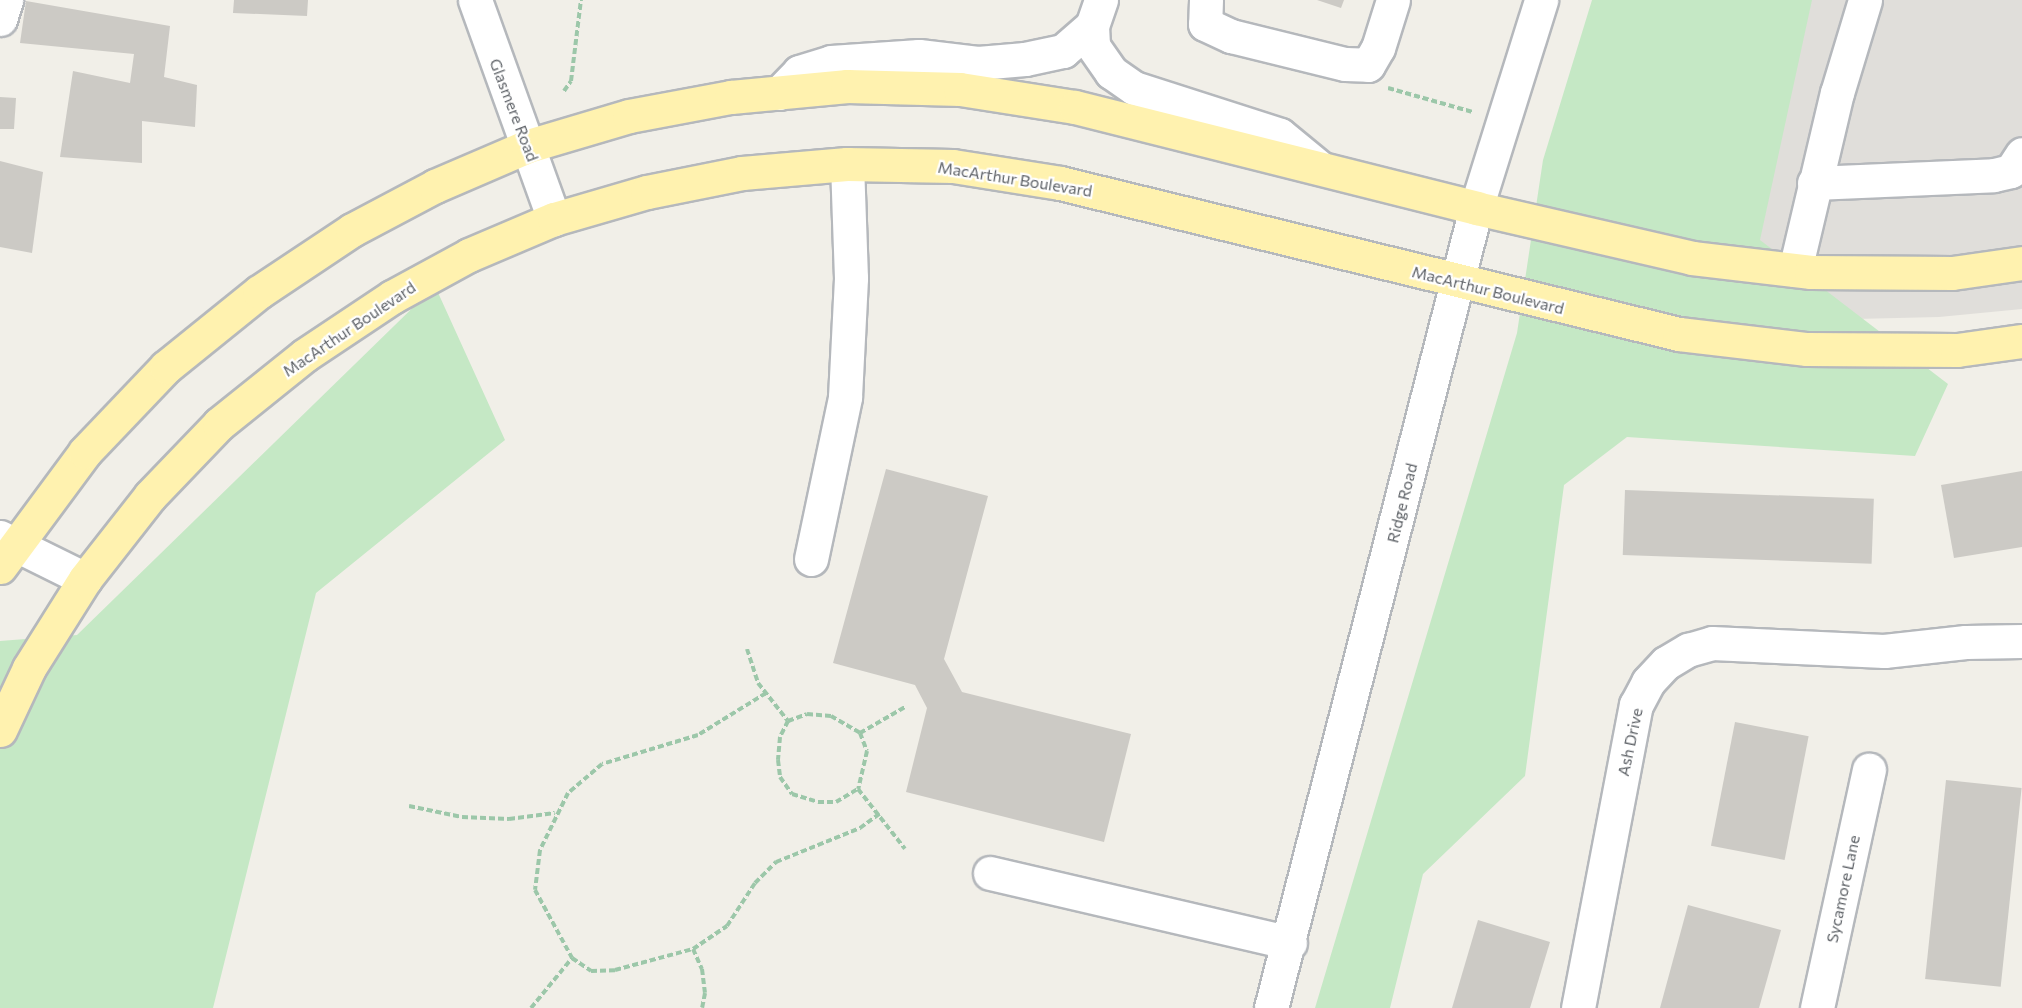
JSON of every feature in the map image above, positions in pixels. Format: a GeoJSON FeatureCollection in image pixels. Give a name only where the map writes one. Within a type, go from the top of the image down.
{"type":"FeatureCollection","features":[{"type":"Feature","properties":{"kind":"main road"},"geometry":{"type":"LineString","coordinates":[[5,549],[85,452],[166,367],[259,292],[352,231],[435,186],[528,146],[629,117],[731,97],[847,86],[960,89],[1075,107],[1476,208],[1692,258],[1795,270],[1952,273],[2022,263]]}},
{"type":"Feature","properties":{"kind":"main road","name":"MacArthur Boulevard"},"geometry":{"type":"LineString","coordinates":[[0,730],[29,668],[85,579],[150,496],[219,424],[305,355],[392,297],[469,255],[554,219],[647,192],[742,173],[848,164],[953,166],[1060,183],[1458,283],[1679,334],[1807,349],[1957,350],[2022,341]]}},
{"type":"Feature","properties":{"kind":"street"},"geometry":{"type":"LineString","coordinates":[[0,19],[6,0]]}},
{"type":"Feature","properties":{"kind":"street","name":"Glasmere Road"},"geometry":{"type":"LineString","coordinates":[[475,0],[554,219]]}},
{"type":"Feature","properties":{"kind":"street"},"geometry":{"type":"LineString","coordinates":[[1206,0],[1205,24],[1232,36],[1345,64],[1368,65],[1378,48],[1393,0]]}},
{"type":"Feature","properties":{"kind":"street","name":"Ridge Road"},"geometry":{"type":"LineString","coordinates":[[1271,1008],[1290,943],[1476,208],[1541,0]]}},
{"type":"Feature","properties":{"kind":"street"},"geometry":{"type":"LineString","coordinates":[[1795,270],[1814,183],[1865,0]]}},
{"type":"Feature","properties":{"kind":"street"},"geometry":{"type":"LineString","coordinates":[[779,93],[799,72],[831,62],[919,56],[978,63],[1026,59],[1062,51],[1097,13]]}},
{"type":"Feature","properties":{"kind":"street"},"geometry":{"type":"LineString","coordinates":[[1097,13],[1093,46],[1111,72],[1134,88],[1280,135],[1320,168]]}},
{"type":"Feature","properties":{"kind":"street"},"geometry":{"type":"LineString","coordinates":[[1814,183],[1994,175],[2011,171],[2022,154]]}},
{"type":"Feature","properties":{"kind":"street"},"geometry":{"type":"LineString","coordinates":[[811,560],[845,397],[851,278],[848,164]]}},
{"type":"Feature","properties":{"kind":"street"},"geometry":{"type":"LineString","coordinates":[[5,549],[85,579]]}},
{"type":"Feature","properties":{"kind":"street","name":"Ash Drive"},"geometry":{"type":"LineString","coordinates":[[1578,1008],[1636,705],[1648,682],[1666,663],[1688,650],[1712,643],[1884,651],[1966,642],[2022,641]]}},
{"type":"Feature","properties":{"kind":"street","name":"Sycamore Lane"},"geometry":{"type":"LineString","coordinates":[[1817,1008],[1869,770]]}},
{"type":"Feature","properties":{"kind":"street"},"geometry":{"type":"LineString","coordinates":[[990,873],[1290,943]]}},
{"type":"Feature","properties":{"kind":"path"},"geometry":{"type":"LineString","coordinates":[[564,92],[571,81],[580,0]]}},
{"type":"Feature","properties":{"kind":"path"},"geometry":{"type":"LineString","coordinates":[[1368,65],[1376,85],[1504,120]]}},
{"type":"Feature","properties":{"kind":"path"},"geometry":{"type":"LineString","coordinates":[[747,649],[758,683],[788,721]]}},
{"type":"Feature","properties":{"kind":"path"},"geometry":{"type":"LineString","coordinates":[[766,693],[698,735],[602,764],[568,793],[555,813],[535,864],[535,890],[572,958],[591,971],[615,970],[693,949],[726,926],[755,883],[776,862],[860,828],[880,813]]}},
{"type":"Feature","properties":{"kind":"path"},"geometry":{"type":"LineString","coordinates":[[860,733],[905,707]]}},
{"type":"Feature","properties":{"kind":"path"},"geometry":{"type":"LineString","coordinates":[[807,714],[831,716],[860,733],[867,751],[858,789],[836,801],[818,801],[792,794],[780,777],[778,760],[780,738],[788,721],[807,714]]}},
{"type":"Feature","properties":{"kind":"path"},"geometry":{"type":"LineString","coordinates":[[858,789],[905,849]]}},
{"type":"Feature","properties":{"kind":"path"},"geometry":{"type":"LineString","coordinates":[[409,806],[462,817],[509,819],[555,813]]}},
{"type":"Feature","properties":{"kind":"path"},"geometry":{"type":"LineString","coordinates":[[693,949],[702,969],[705,993],[702,1008]]}},
{"type":"Feature","properties":{"kind":"path"},"geometry":{"type":"LineString","coordinates":[[531,1008],[572,958]]}},
{"type":"Feature","properties":{"kind":"shaded area"},"geometry":{"type":"Polygon","coordinates":[[[1781,0],[2022,0],[2022,309],[1939,317],[1855,319],[1690,306],[1781,0]]]}},
{"type":"Feature","properties":{"kind":"green space"},"geometry":{"type":"Polygon","coordinates":[[[1592,0],[1812,0],[1760,240],[1948,384],[1915,456],[1627,437],[1564,485],[1525,776],[1423,874],[1390,1008],[1315,1008],[1517,333],[1543,160],[1592,0]]]}},
{"type":"Feature","properties":{"kind":"green space"},"geometry":{"type":"Polygon","coordinates":[[[435,286],[505,440],[316,593],[213,1008],[0,1008],[0,641],[77,635],[435,286]]]}},
{"type":"Feature","properties":{"kind":"building"},"geometry":{"type":"Polygon","coordinates":[[[234,0],[308,0],[307,16],[233,13],[234,0]]]}},
{"type":"Feature","properties":{"kind":"building"},"geometry":{"type":"Polygon","coordinates":[[[1317,0],[1344,0],[1341,8],[1317,0]]]}},
{"type":"Feature","properties":{"kind":"building"},"geometry":{"type":"Polygon","coordinates":[[[26,1],[170,26],[164,77],[197,85],[195,127],[142,121],[142,163],[60,157],[73,71],[130,83],[134,54],[20,43],[26,1]]]}},
{"type":"Feature","properties":{"kind":"building"},"geometry":{"type":"Polygon","coordinates":[[[0,97],[16,98],[14,129],[0,129],[0,97]]]}},
{"type":"Feature","properties":{"kind":"building"},"geometry":{"type":"Polygon","coordinates":[[[0,161],[43,172],[32,253],[0,247],[0,161]]]}},
{"type":"Feature","properties":{"kind":"building"},"geometry":{"type":"Polygon","coordinates":[[[886,469],[988,496],[944,659],[962,692],[1131,734],[1104,842],[906,792],[927,708],[915,685],[833,663],[886,469]]]}},
{"type":"Feature","properties":{"kind":"building"},"geometry":{"type":"Polygon","coordinates":[[[2022,471],[2022,547],[1954,558],[1941,485],[2022,471]]]}},
{"type":"Feature","properties":{"kind":"building"},"geometry":{"type":"Polygon","coordinates":[[[1625,490],[1874,499],[1872,564],[1623,555],[1625,490]]]}},
{"type":"Feature","properties":{"kind":"building"},"geometry":{"type":"Polygon","coordinates":[[[1735,722],[1809,736],[1785,860],[1711,846],[1735,722]]]}},
{"type":"Feature","properties":{"kind":"building"},"geometry":{"type":"Polygon","coordinates":[[[1946,780],[2022,788],[2001,987],[1925,979],[1946,780]]]}},
{"type":"Feature","properties":{"kind":"building"},"geometry":{"type":"Polygon","coordinates":[[[1688,905],[1781,930],[1759,1008],[1660,1008],[1688,905]]]}},
{"type":"Feature","properties":{"kind":"building"},"geometry":{"type":"Polygon","coordinates":[[[1478,920],[1550,942],[1530,1008],[1452,1008],[1478,920]]]}}]}
